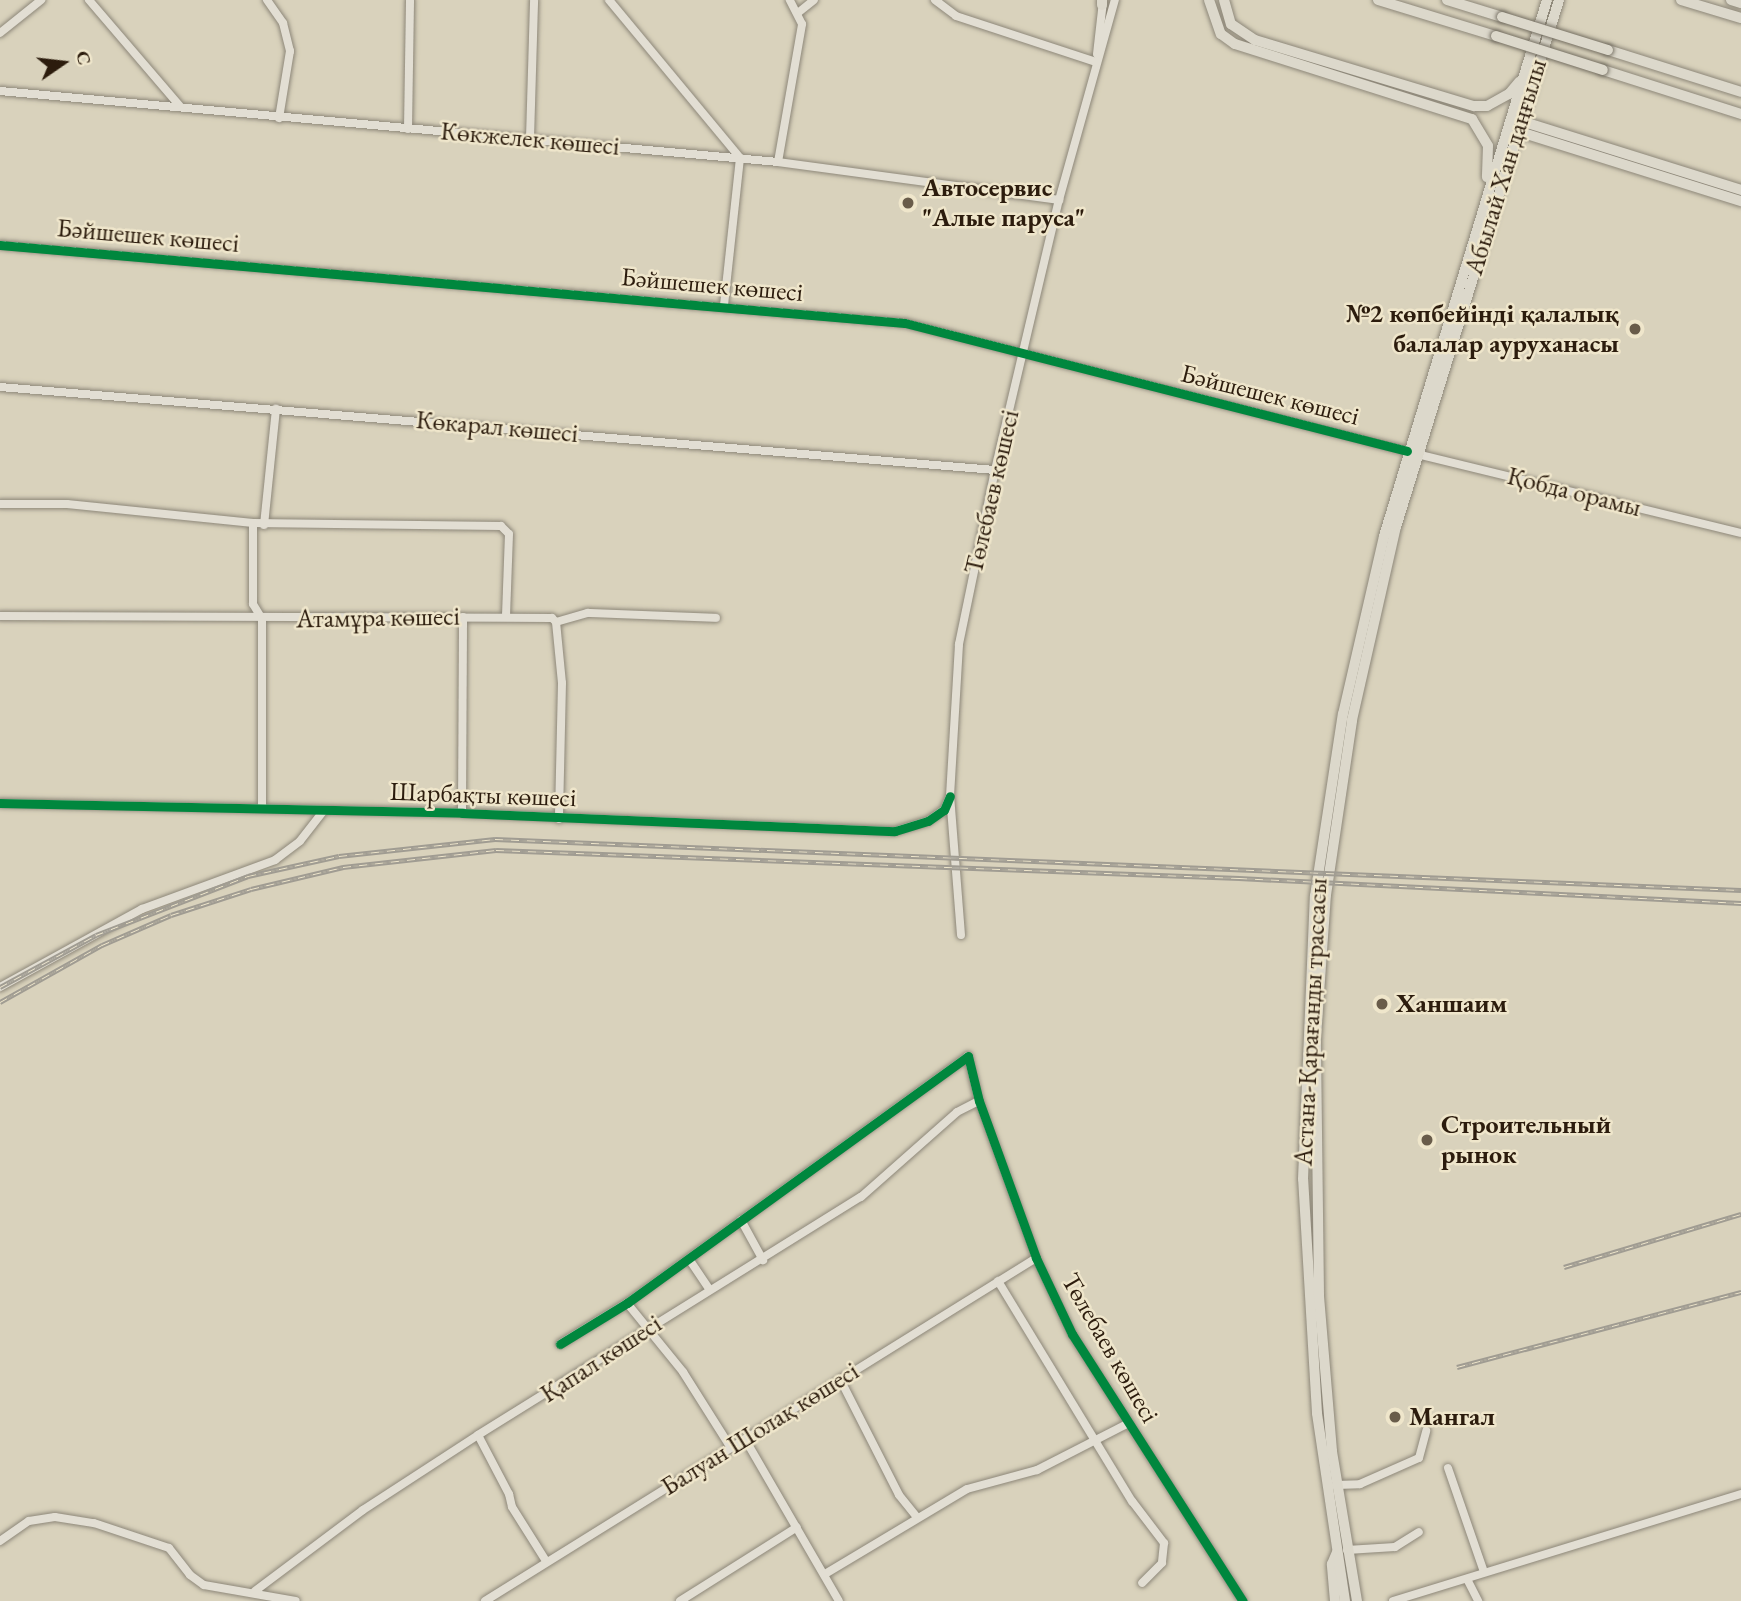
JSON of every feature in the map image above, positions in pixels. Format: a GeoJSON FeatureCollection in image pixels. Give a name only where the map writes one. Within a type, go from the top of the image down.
{"type":"FeatureCollection","features":[{"type":"Feature","properties":{"kind":"main road"},"geometry":{"type":"LineString","coordinates":[[1209,0],[1221,34],[1236,44],[1472,119],[1488,146],[1486,190]]}},
{"type":"Feature","properties":{"kind":"main road"},"geometry":{"type":"LineString","coordinates":[[1224,0],[1231,24],[1255,40],[1474,106],[1487,106],[1509,94],[1527,68]]}},
{"type":"Feature","properties":{"kind":"main road"},"geometry":{"type":"LineString","coordinates":[[1378,0],[1741,114]]}},
{"type":"Feature","properties":{"kind":"main road"},"geometry":{"type":"LineString","coordinates":[[1447,0],[1741,92]]}},
{"type":"Feature","properties":{"kind":"main road"},"geometry":{"type":"LineString","coordinates":[[1551,2],[1568,0]]}},
{"type":"Feature","properties":{"kind":"main road"},"geometry":{"type":"LineString","coordinates":[[1681,0],[1741,18]]}},
{"type":"Feature","properties":{"kind":"main road"},"geometry":{"type":"LineString","coordinates":[[1731,0],[1741,3]]}},
{"type":"Feature","properties":{"kind":"main road","name":"Абылай Хан даңғылы"},"geometry":{"type":"LineString","coordinates":[[1412,452],[1486,190],[1551,2]]}},
{"type":"Feature","properties":{"kind":"main road","name":"Абылай Хан даңғылы"},"geometry":{"type":"LineString","coordinates":[[1412,452],[1519,126],[1551,2]]}},
{"type":"Feature","properties":{"kind":"main road"},"geometry":{"type":"LineString","coordinates":[[1519,126],[1741,190]]}},
{"type":"Feature","properties":{"kind":"main road"},"geometry":{"type":"LineString","coordinates":[[1519,126],[1741,201]]}},
{"type":"Feature","properties":{"kind":"main road","name":"Астана-Қарағанды трассасы"},"geometry":{"type":"LineString","coordinates":[[1345,1601],[1326,1395],[1316,1194],[1316,1037],[1326,895],[1352,720],[1412,452]]}},
{"type":"Feature","properties":{"kind":"main road","name":"Астана-Қарағанды трассасы"},"geometry":{"type":"LineString","coordinates":[[1357,1601],[1342,1550],[1313,1364],[1303,1179],[1305,1044],[1315,896],[1327,804],[1364,614],[1412,452]]}},
{"type":"Feature","properties":{"kind":"main road"},"geometry":{"type":"LineString","coordinates":[[1335,1601],[1332,1564],[1342,1550]]}},
{"type":"Feature","properties":{"kind":"street"},"geometry":{"type":"LineString","coordinates":[[0,33],[41,0]]}},
{"type":"Feature","properties":{"kind":"street"},"geometry":{"type":"LineString","coordinates":[[89,0],[180,106]]}},
{"type":"Feature","properties":{"kind":"street"},"geometry":{"type":"LineString","coordinates":[[267,0],[283,23],[290,51],[279,118]]}},
{"type":"Feature","properties":{"kind":"street"},"geometry":{"type":"LineString","coordinates":[[408,128],[410,0]]}},
{"type":"Feature","properties":{"kind":"street"},"geometry":{"type":"LineString","coordinates":[[530,138],[534,0]]}},
{"type":"Feature","properties":{"kind":"street"},"geometry":{"type":"LineString","coordinates":[[609,0],[740,158],[724,306]]}},
{"type":"Feature","properties":{"kind":"street"},"geometry":{"type":"LineString","coordinates":[[778,162],[801,36],[799,12],[790,0]]}},
{"type":"Feature","properties":{"kind":"street"},"geometry":{"type":"LineString","coordinates":[[799,12],[814,0]]}},
{"type":"Feature","properties":{"kind":"street"},"geometry":{"type":"LineString","coordinates":[[935,0],[956,16],[1096,60]]}},
{"type":"Feature","properties":{"kind":"street","name":"Төлебаев көшесі"},"geometry":{"type":"LineString","coordinates":[[961,935],[950,796],[959,644],[995,470],[1059,200],[1096,60],[1115,0]]}},
{"type":"Feature","properties":{"kind":"street","name":"Төлебаев көшесі"},"geometry":{"type":"LineString","coordinates":[[1096,60],[1103,2]]}},
{"type":"Feature","properties":{"kind":"street","name":"Көкжелек көшесі"},"geometry":{"type":"LineString","coordinates":[[0,91],[740,158],[1059,200]]}},
{"type":"Feature","properties":{"kind":"street","name":"Бәйшешек көшесі"},"geometry":{"type":"LineString","coordinates":[[0,245],[905,323],[1412,452]]}},
{"type":"Feature","properties":{"kind":"street","name":"Көкарал көшесі"},"geometry":{"type":"LineString","coordinates":[[0,387],[995,470]]}},
{"type":"Feature","properties":{"kind":"street"},"geometry":{"type":"LineString","coordinates":[[264,525],[276,409]]}},
{"type":"Feature","properties":{"kind":"street","name":"Қобда орамы"},"geometry":{"type":"LineString","coordinates":[[1412,452],[1741,533]]}},
{"type":"Feature","properties":{"kind":"street"},"geometry":{"type":"LineString","coordinates":[[0,504],[67,504],[264,525],[500,526],[509,534],[506,616]]}},
{"type":"Feature","properties":{"kind":"street"},"geometry":{"type":"LineString","coordinates":[[253,523],[253,604],[262,619],[262,807]]}},
{"type":"Feature","properties":{"kind":"street"},"geometry":{"type":"LineString","coordinates":[[559,819],[562,683],[556,622],[588,613],[716,618]]}},
{"type":"Feature","properties":{"kind":"street","name":"Атамұра көшесі"},"geometry":{"type":"LineString","coordinates":[[0,616],[262,619],[506,616],[556,622]]}},
{"type":"Feature","properties":{"kind":"street"},"geometry":{"type":"LineString","coordinates":[[463,617],[463,813]]}},
{"type":"Feature","properties":{"kind":"street","name":"Шарбақты көшесі"},"geometry":{"type":"LineString","coordinates":[[0,803],[463,813],[895,831],[928,821],[944,810],[950,796]]}},
{"type":"Feature","properties":{"kind":"street"},"geometry":{"type":"LineString","coordinates":[[0,987],[142,909],[275,860],[300,841],[324,810]]}},
{"type":"Feature","properties":{"kind":"street","name":"Төлебаев көшесі"},"geometry":{"type":"LineString","coordinates":[[741,1220],[968,1056],[979,1101],[1036,1258],[1072,1334],[1243,1601]]}},
{"type":"Feature","properties":{"kind":"street","name":"Қапал көшесі"},"geometry":{"type":"LineString","coordinates":[[255,1591],[363,1510],[478,1435],[861,1197],[957,1112],[979,1101]]}},
{"type":"Feature","properties":{"kind":"street"},"geometry":{"type":"LineString","coordinates":[[560,1344],[627,1303],[741,1220],[763,1260]]}},
{"type":"Feature","properties":{"kind":"street","name":"Балуан Шолақ көшесі"},"geometry":{"type":"LineString","coordinates":[[485,1601],[1036,1258]]}},
{"type":"Feature","properties":{"kind":"street"},"geometry":{"type":"LineString","coordinates":[[689,1259],[710,1290]]}},
{"type":"Feature","properties":{"kind":"street"},"geometry":{"type":"LineString","coordinates":[[998,1281],[1094,1439],[1164,1543],[1162,1563],[1142,1583]]}},
{"type":"Feature","properties":{"kind":"street"},"geometry":{"type":"LineString","coordinates":[[627,1303],[683,1372],[731,1448]]}},
{"type":"Feature","properties":{"kind":"street"},"geometry":{"type":"LineString","coordinates":[[841,1379],[899,1494],[916,1516]]}},
{"type":"Feature","properties":{"kind":"street"},"geometry":{"type":"LineString","coordinates":[[825,1574],[916,1516],[967,1489],[1037,1470],[1129,1423]]}},
{"type":"Feature","properties":{"kind":"street"},"geometry":{"type":"LineString","coordinates":[[1336,1485],[1360,1484],[1419,1458],[1426,1431]]}},
{"type":"Feature","properties":{"kind":"street"},"geometry":{"type":"LineString","coordinates":[[478,1435],[509,1494],[512,1507],[547,1561]]}},
{"type":"Feature","properties":{"kind":"street"},"geometry":{"type":"LineString","coordinates":[[745,1439],[839,1601]]}},
{"type":"Feature","properties":{"kind":"street"},"geometry":{"type":"LineString","coordinates":[[1448,1468],[1484,1572]]}},
{"type":"Feature","properties":{"kind":"street"},"geometry":{"type":"LineString","coordinates":[[1393,1601],[1741,1494]]}},
{"type":"Feature","properties":{"kind":"street"},"geometry":{"type":"LineString","coordinates":[[0,1541],[29,1521],[55,1517],[94,1523],[169,1548],[190,1575],[204,1585],[255,1591],[296,1601]]}},
{"type":"Feature","properties":{"kind":"street"},"geometry":{"type":"LineString","coordinates":[[680,1601],[797,1527]]}},
{"type":"Feature","properties":{"kind":"street"},"geometry":{"type":"LineString","coordinates":[[1342,1550],[1395,1547],[1419,1532]]}},
{"type":"Feature","properties":{"kind":"street"},"geometry":{"type":"LineString","coordinates":[[1467,1579],[1478,1601]]}},
{"type":"Feature","properties":{"kind":"railway"},"geometry":{"type":"LineString","coordinates":[[0,987],[96,935],[248,876],[339,856],[495,839],[1741,890]]}},
{"type":"Feature","properties":{"kind":"railway"},"geometry":{"type":"LineString","coordinates":[[0,1002],[102,945],[171,915],[251,889],[343,867],[496,850],[1239,878],[1741,903]]}},
{"type":"Feature","properties":{"kind":"railway"},"geometry":{"type":"LineString","coordinates":[[1564,1267],[1741,1214]]}},
{"type":"Feature","properties":{"kind":"railway"},"geometry":{"type":"LineString","coordinates":[[1457,1367],[1741,1292]]}},
{"type":"Feature","properties":{"kind":"cycle path"},"geometry":{"type":"LineString","coordinates":[[0,245],[905,323],[1407,451]]}},
{"type":"Feature","properties":{"kind":"cycle path"},"geometry":{"type":"LineString","coordinates":[[0,803],[462,813],[895,831],[928,821],[944,810],[950,796]]}},
{"type":"Feature","properties":{"kind":"cycle path"},"geometry":{"type":"LineString","coordinates":[[560,1344],[627,1303],[968,1056],[979,1101],[1036,1258],[1072,1334],[1243,1601]]}},
{"type":"Feature","properties":{"kind":"place","name":"Автосервис \"Алые паруса\""},"geometry":{"type":"Point","coordinates":[908,203]}},
{"type":"Feature","properties":{"kind":"place","name":"№2 көпбейінді қалалық балалар ауруханасы"},"geometry":{"type":"Point","coordinates":[1635,329]}},
{"type":"Feature","properties":{"kind":"place","name":"Ханшаим"},"geometry":{"type":"Point","coordinates":[1382,1004]}},
{"type":"Feature","properties":{"kind":"place","name":"Строительный рынок"},"geometry":{"type":"Point","coordinates":[1427,1140]}},
{"type":"Feature","properties":{"kind":"place","name":"Мангал"},"geometry":{"type":"Point","coordinates":[1395,1417]}}]}
